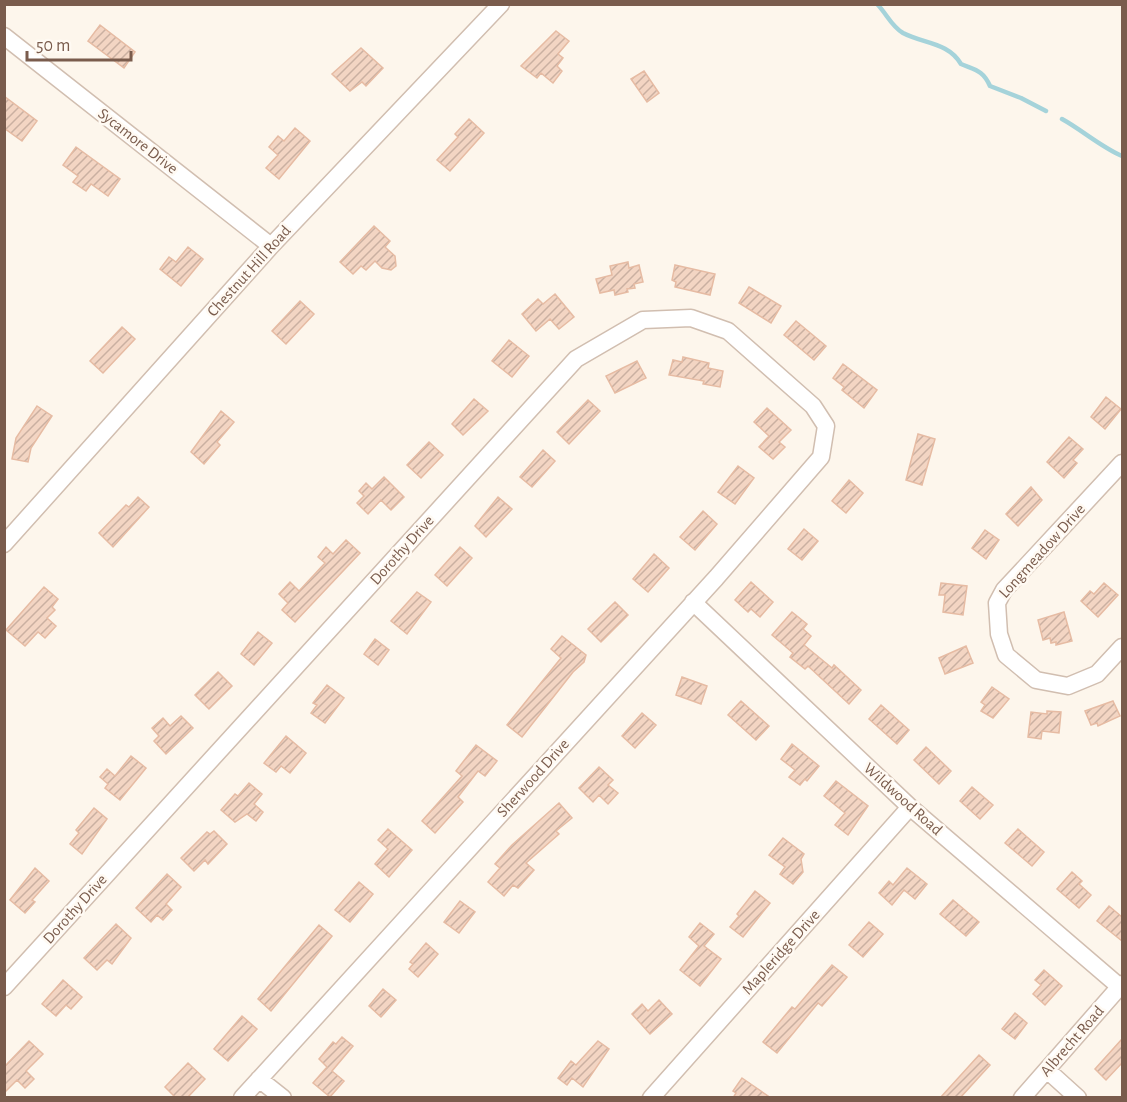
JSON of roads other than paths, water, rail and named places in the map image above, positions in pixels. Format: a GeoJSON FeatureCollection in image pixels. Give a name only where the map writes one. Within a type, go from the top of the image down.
{"type":"FeatureCollection","features":[{"type":"Feature","properties":{"kind":"street","name":"Chestnut Hill Road"},"geometry":{"type":"LineString","coordinates":[[4,543],[271,246],[501,4]]}},
{"type":"Feature","properties":{"kind":"street","name":"Sycamore Drive"},"geometry":{"type":"LineString","coordinates":[[4,36],[271,246]]}},
{"type":"Feature","properties":{"kind":"street","name":"Dorothy Drive"},"geometry":{"type":"LineString","coordinates":[[4,987],[576,359],[643,320],[691,318],[728,331],[813,405],[826,426],[821,456]]}},
{"type":"Feature","properties":{"kind":"street","name":"Sherwood Drive"},"geometry":{"type":"LineString","coordinates":[[242,1098],[693,602],[821,456]]}},
{"type":"Feature","properties":{"kind":"street","name":"Longmeadow Drive"},"geometry":{"type":"LineString","coordinates":[[1122,464],[1004,590],[997,603],[999,634],[1006,655],[1036,680],[1068,686],[1097,674],[1122,647]]}},
{"type":"Feature","properties":{"kind":"street","name":"Wildwood Road"},"geometry":{"type":"LineString","coordinates":[[693,602],[910,807],[1121,986]]}},
{"type":"Feature","properties":{"kind":"street","name":"Mapleridge Drive"},"geometry":{"type":"LineString","coordinates":[[651,1098],[910,807]]}},
{"type":"Feature","properties":{"kind":"street","name":"Albrecht Road"},"geometry":{"type":"LineString","coordinates":[[1022,1098],[1121,986]]}},
{"type":"Feature","properties":{"kind":"street"},"geometry":{"type":"LineString","coordinates":[[1047,1070],[1078,1098]]}},
{"type":"Feature","properties":{"kind":"street"},"geometry":{"type":"LineString","coordinates":[[260,1079],[283,1098]]}},
{"type":"Feature","properties":{"kind":"waterway"},"geometry":{"type":"LineString","coordinates":[[877,4],[895,27],[903,33],[942,47],[956,57],[961,64],[981,74],[990,86],[1046,111]]}},
{"type":"Feature","properties":{"kind":"waterway"},"geometry":{"type":"LineString","coordinates":[[1062,119],[1122,156]]}}]}
